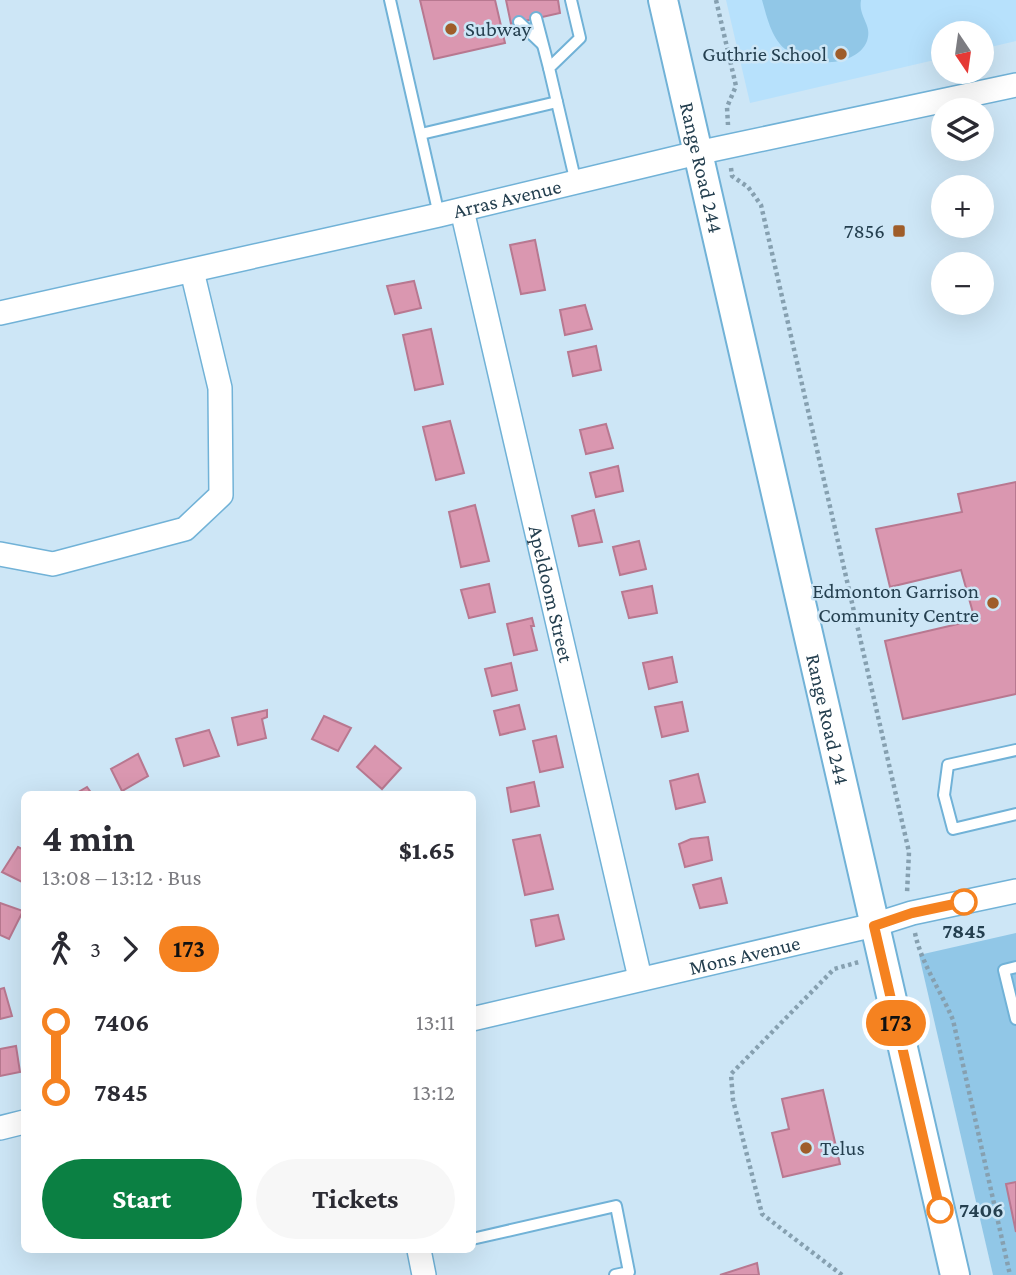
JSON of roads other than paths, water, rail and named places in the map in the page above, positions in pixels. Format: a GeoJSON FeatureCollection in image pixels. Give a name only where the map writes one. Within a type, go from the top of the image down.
{"type":"FeatureCollection","features":[{"type":"Feature","properties":{"kind":"street","name":"Range Road 244"},"geometry":{"type":"LineString","coordinates":[[663,0],[955,1275]]}},
{"type":"Feature","properties":{"kind":"street","name":"Arras Avenue"},"geometry":{"type":"LineString","coordinates":[[0,313],[451,212],[697,153],[1016,85]]}},
{"type":"Feature","properties":{"kind":"street","name":"Apeldoom Street"},"geometry":{"type":"LineString","coordinates":[[451,212],[640,978]]}},
{"type":"Feature","properties":{"kind":"street"},"geometry":{"type":"LineString","coordinates":[[0,554],[53,564],[185,528],[221,495],[220,388],[192,271]]}},
{"type":"Feature","properties":{"kind":"street","name":"Mons Avenue"},"geometry":{"type":"LineString","coordinates":[[476,1018],[874,926],[912,913],[1016,891]]}},
{"type":"Feature","properties":{"kind":"street"},"geometry":{"type":"LineString","coordinates":[[0,1128],[21,1123]]}},
{"type":"Feature","properties":{"kind":"street"},"geometry":{"type":"LineString","coordinates":[[421,1253],[424,1275]]}},
{"type":"Feature","properties":{"kind":"lane"},"geometry":{"type":"LineString","coordinates":[[390,0],[421,134],[451,212]]}},
{"type":"Feature","properties":{"kind":"lane"},"geometry":{"type":"LineString","coordinates":[[549,68],[580,38],[571,0]]}},
{"type":"Feature","properties":{"kind":"lane"},"geometry":{"type":"LineString","coordinates":[[536,18],[576,183]]}},
{"type":"Feature","properties":{"kind":"lane"},"geometry":{"type":"LineString","coordinates":[[519,22],[543,45]]}},
{"type":"Feature","properties":{"kind":"lane"},"geometry":{"type":"LineString","coordinates":[[421,134],[557,103]]}},
{"type":"Feature","properties":{"kind":"lane"},"geometry":{"type":"LineString","coordinates":[[1016,750],[948,765],[944,794],[953,829],[1016,814]]}},
{"type":"Feature","properties":{"kind":"lane"},"geometry":{"type":"LineString","coordinates":[[1016,967],[1004,970],[1016,1019]]}},
{"type":"Feature","properties":{"kind":"lane"},"geometry":{"type":"LineString","coordinates":[[476,1237],[616,1206],[629,1272],[615,1275]]}},
{"type":"Feature","properties":{"kind":"place","name":"Subway"},"geometry":{"type":"Point","coordinates":[451,29]}},
{"type":"Feature","properties":{"kind":"place","name":"Guthrie School"},"geometry":{"type":"Point","coordinates":[841,54]}},
{"type":"Feature","properties":{"kind":"place","name":"7856"},"geometry":{"type":"Point","coordinates":[899,231]}},
{"type":"Feature","properties":{"kind":"place","name":"Edmonton Garrison Community Centre"},"geometry":{"type":"Point","coordinates":[993,603]}},
{"type":"Feature","properties":{"kind":"place","name":"7845"},"geometry":{"type":"Point","coordinates":[964,902]}},
{"type":"Feature","properties":{"kind":"place","name":"Telus"},"geometry":{"type":"Point","coordinates":[806,1148]}},
{"type":"Feature","properties":{"kind":"place","name":"7406"},"geometry":{"type":"Point","coordinates":[940,1210]}}]}
